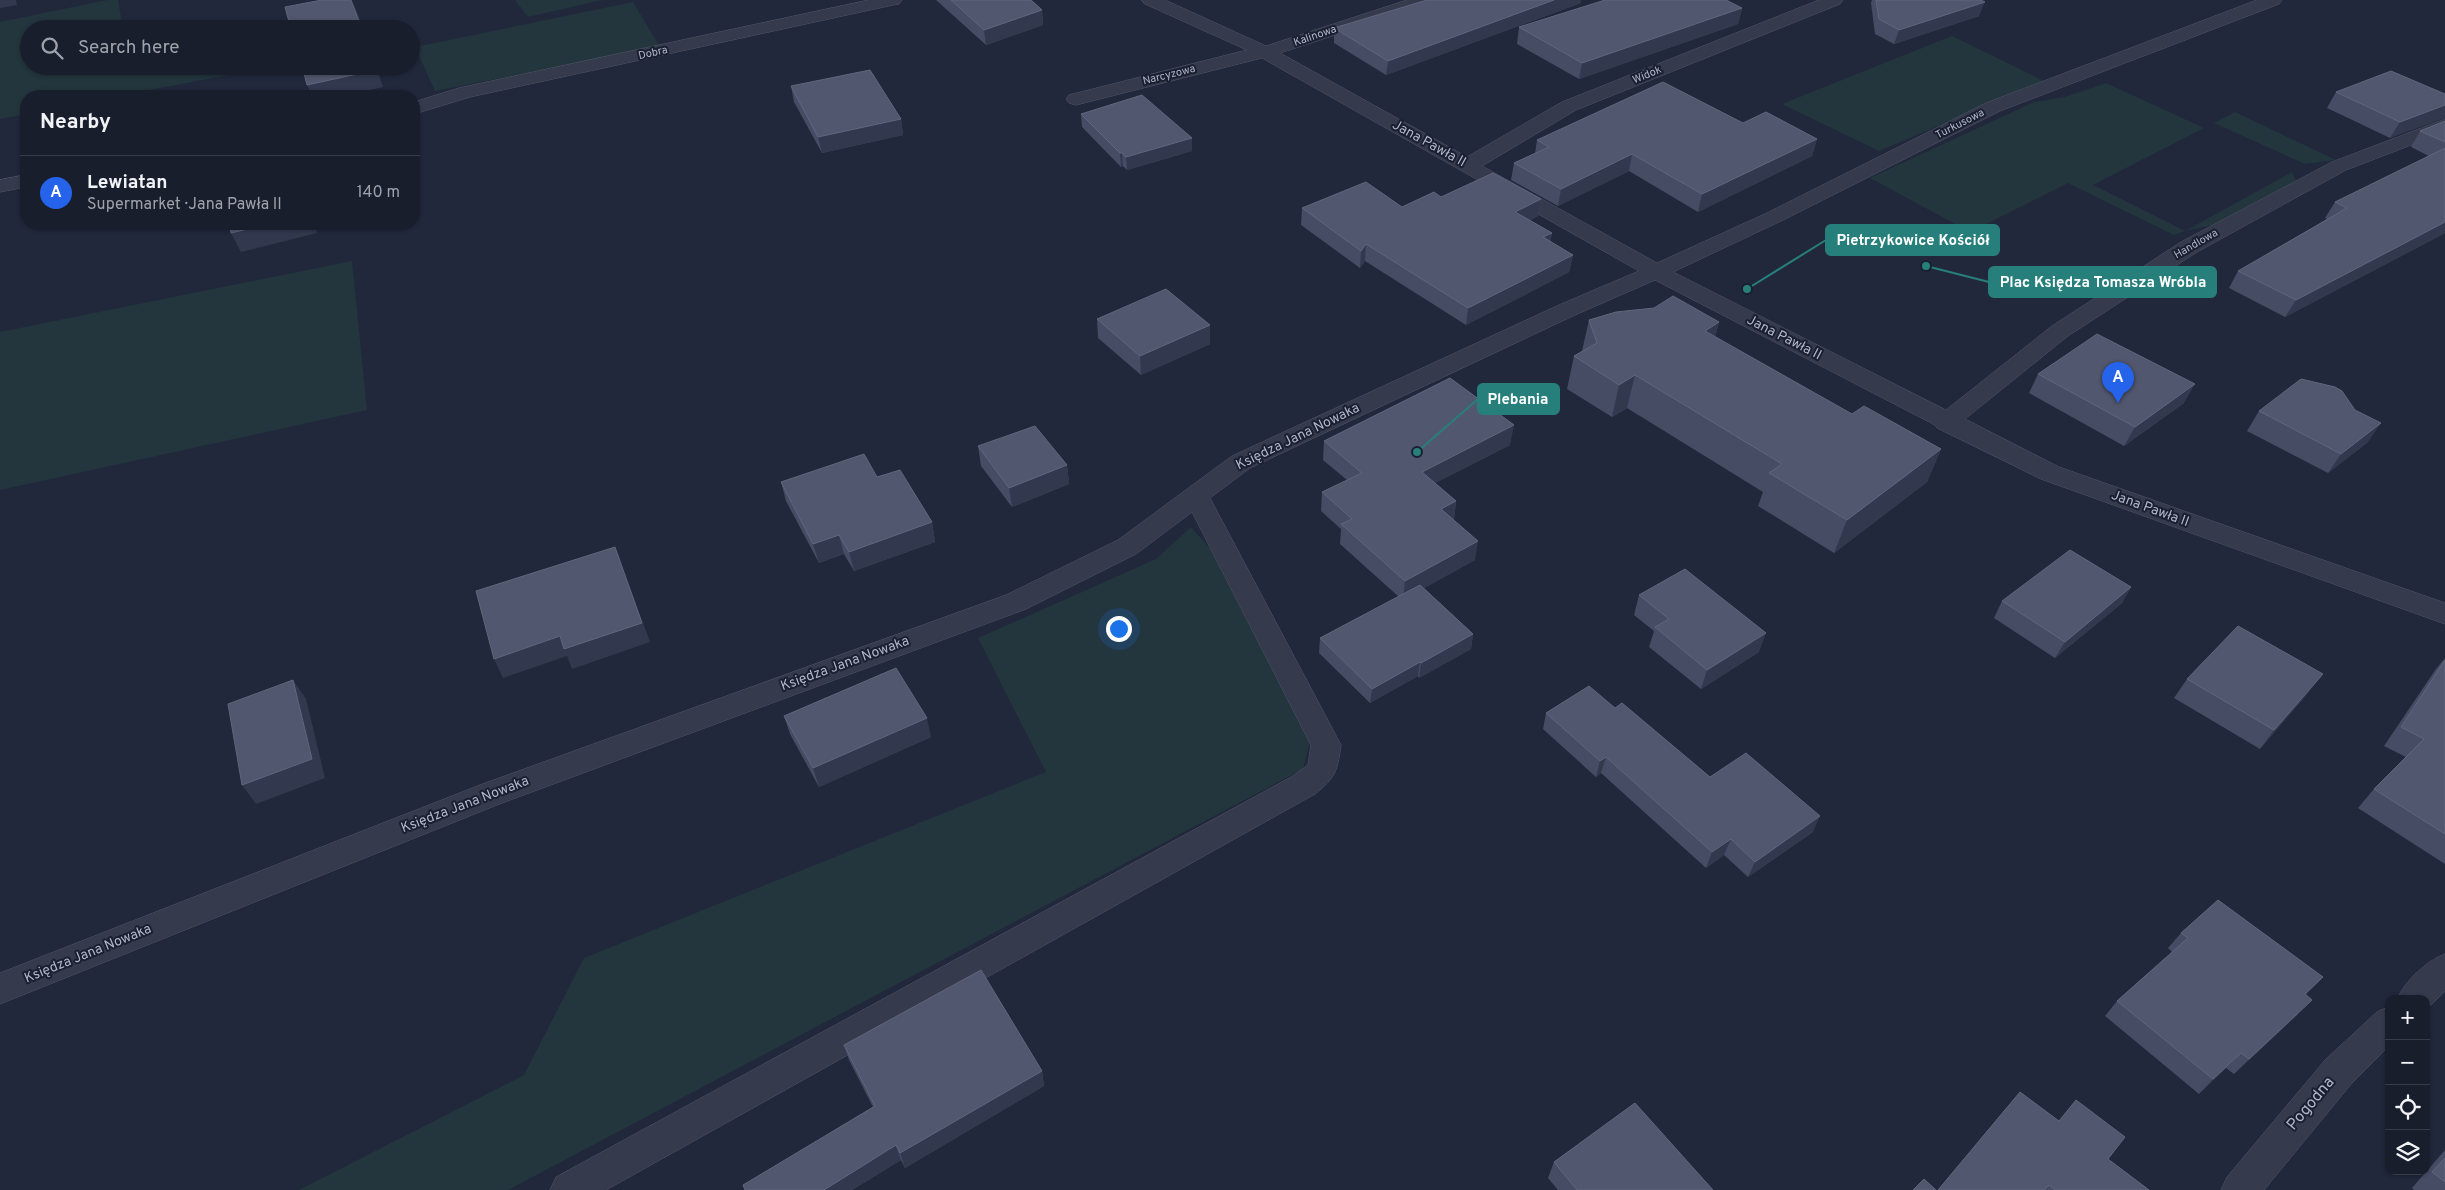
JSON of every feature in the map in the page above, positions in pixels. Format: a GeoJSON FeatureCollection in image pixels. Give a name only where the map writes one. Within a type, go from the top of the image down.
{"type":"FeatureCollection","features":[{"type":"Feature","properties":{"kind":"street","name":"Dobra"},"geometry":{"type":"LineString","coordinates":[[420,106],[466,92],[631,58],[893,0]]}},
{"type":"Feature","properties":{"kind":"street","name":"Jana Pawła II"},"geometry":{"type":"LineString","coordinates":[[1151,0],[1263,52],[1656,272],[1946,422],[2050,473],[2445,614]]}},
{"type":"Feature","properties":{"kind":"street","name":"Kalinowa"},"geometry":{"type":"LineString","coordinates":[[1263,52],[1424,0]]}},
{"type":"Feature","properties":{"kind":"street","name":"Widok"},"geometry":{"type":"LineString","coordinates":[[1467,166],[1569,106],[1834,0]]}},
{"type":"Feature","properties":{"kind":"street","name":"Turkusowa"},"geometry":{"type":"LineString","coordinates":[[1656,272],[1774,217],[1992,107],[2274,0]]}},
{"type":"Feature","properties":{"kind":"street","name":"Narcyzowa"},"geometry":{"type":"LineString","coordinates":[[1076,99],[1263,52]]}},
{"type":"Feature","properties":{"kind":"street","name":"Handlowa"},"geometry":{"type":"LineString","coordinates":[[1946,422],[2060,331],[2189,247],[2339,166],[2445,125]]}},
{"type":"Feature","properties":{"kind":"street"},"geometry":{"type":"LineString","coordinates":[[0,186],[20,182]]}},
{"type":"Feature","properties":{"kind":"street","name":"Księdza Jana Nowaka"},"geometry":{"type":"LineString","coordinates":[[0,989],[491,794],[1016,602],[1127,547],[1241,462],[1567,310],[1656,272]]}},
{"type":"Feature","properties":{"kind":"street"},"geometry":{"type":"LineString","coordinates":[[569,1190],[1295,790],[1322,771],[1326,745],[1196,495]]}},
{"type":"Feature","properties":{"kind":"street"},"geometry":{"type":"LineString","coordinates":[[2418,995],[2445,969]]}},
{"type":"Feature","properties":{"kind":"street","name":"Pogodna"},"geometry":{"type":"LineString","coordinates":[[2240,1190],[2339,1071],[2385,1027]]}},
{"type":"Feature","properties":{"kind":"shaded area"},"geometry":{"type":"Polygon","coordinates":[[[107,0],[118,0],[121,20],[20,20],[20,75],[229,75],[150,90],[20,90],[20,115],[0,119],[0,22],[107,0]]]}},
{"type":"Feature","properties":{"kind":"shaded area"},"geometry":{"type":"Polygon","coordinates":[[[515,0],[602,0],[528,17],[515,0]]]}},
{"type":"Feature","properties":{"kind":"shaded area"},"geometry":{"type":"Polygon","coordinates":[[[633,2],[660,47],[435,91],[420,58],[420,46],[633,2]]]}},
{"type":"Feature","properties":{"kind":"shaded area"},"geometry":{"type":"Polygon","coordinates":[[[1952,36],[2044,81],[1879,151],[1782,104],[1952,36]]]}},
{"type":"Feature","properties":{"kind":"shaded area"},"geometry":{"type":"Polygon","coordinates":[[[2106,83],[2204,128],[2093,185],[2185,231],[2174,235],[2068,183],[1970,232],[1870,178],[2034,102],[2065,97],[2106,83]]]}},
{"type":"Feature","properties":{"kind":"shaded area"},"geometry":{"type":"Polygon","coordinates":[[[2235,112],[2336,160],[2305,164],[2214,123],[2235,112]]]}},
{"type":"Feature","properties":{"kind":"shaded area"},"geometry":{"type":"Polygon","coordinates":[[[2292,172],[2296,181],[2217,224],[2185,231],[2292,172]]]}},
{"type":"Feature","properties":{"kind":"shaded area"},"geometry":{"type":"Polygon","coordinates":[[[352,261],[367,410],[0,490],[0,332],[352,261]]]}},
{"type":"Feature","properties":{"kind":"shaded area"},"geometry":{"type":"Polygon","coordinates":[[[1191,527],[1210,548],[1310,742],[1303,769],[508,1190],[299,1190],[524,1075],[584,958],[1046,772],[978,638],[1156,559],[1191,527]]]}},
{"type":"Feature","properties":{"kind":"building"},"geometry":{"type":"Polygon","coordinates":[[[322,0],[351,0],[359,20],[289,20],[285,7],[322,0]]]}},
{"type":"Feature","properties":{"kind":"building"},"geometry":{"type":"Polygon","coordinates":[[[951,0],[1031,0],[1042,10],[984,30],[951,0]]]}},
{"type":"Feature","properties":{"kind":"building"},"geometry":{"type":"Polygon","coordinates":[[[1427,0],[1554,0],[1388,61],[1334,28],[1427,0]]]}},
{"type":"Feature","properties":{"kind":"building"},"geometry":{"type":"Polygon","coordinates":[[[1605,0],[1726,0],[1742,8],[1582,63],[1519,27],[1605,0]]]}},
{"type":"Feature","properties":{"kind":"building"},"geometry":{"type":"Polygon","coordinates":[[[1876,0],[1981,0],[1985,2],[1899,30],[1879,19],[1876,0]]]}},
{"type":"Feature","properties":{"kind":"building"},"geometry":{"type":"Polygon","coordinates":[[[870,70],[901,119],[818,137],[791,86],[870,70]]]}},
{"type":"Feature","properties":{"kind":"building"},"geometry":{"type":"Polygon","coordinates":[[[2391,71],[2445,94],[2445,105],[2400,122],[2336,92],[2391,71]]]}},
{"type":"Feature","properties":{"kind":"building"},"geometry":{"type":"Polygon","coordinates":[[[304,75],[353,75],[307,85],[304,75]]]}},
{"type":"Feature","properties":{"kind":"building"},"geometry":{"type":"Polygon","coordinates":[[[1663,82],[1743,123],[1766,112],[1817,139],[1702,194],[1632,154],[1561,189],[1514,163],[1549,147],[1537,140],[1663,82]]]}},
{"type":"Feature","properties":{"kind":"building"},"geometry":{"type":"Polygon","coordinates":[[[1142,95],[1192,138],[1126,157],[1081,114],[1142,95]]]}},
{"type":"Feature","properties":{"kind":"building"},"geometry":{"type":"Polygon","coordinates":[[[2445,121],[2445,142],[2420,131],[2445,121]]]}},
{"type":"Feature","properties":{"kind":"building"},"geometry":{"type":"Polygon","coordinates":[[[2445,148],[2445,222],[2296,300],[2238,271],[2347,208],[2335,202],[2445,148]]]}},
{"type":"Feature","properties":{"kind":"building"},"geometry":{"type":"Polygon","coordinates":[[[1493,173],[1541,199],[1515,212],[1552,233],[1543,237],[1573,255],[1468,308],[1366,244],[1361,251],[1302,208],[1366,182],[1402,207],[1434,192],[1441,197],[1493,173]]]}},
{"type":"Feature","properties":{"kind":"building"},"geometry":{"type":"Polygon","coordinates":[[[230,230],[244,230],[231,233],[230,230]]]}},
{"type":"Feature","properties":{"kind":"building"},"geometry":{"type":"Polygon","coordinates":[[[1166,289],[1210,325],[1140,356],[1097,319],[1166,289]]]}},
{"type":"Feature","properties":{"kind":"building"},"geometry":{"type":"Polygon","coordinates":[[[1673,296],[1719,322],[1705,331],[1852,414],[1864,406],[1941,449],[1847,520],[1769,473],[1782,464],[1635,375],[1619,385],[1574,356],[1597,343],[1589,320],[1616,312],[1654,308],[1673,296]]]}},
{"type":"Feature","properties":{"kind":"building"},"geometry":{"type":"Polygon","coordinates":[[[2097,334],[2195,384],[2135,427],[2038,374],[2097,334]]]}},
{"type":"Feature","properties":{"kind":"building"},"geometry":{"type":"Polygon","coordinates":[[[1450,378],[1514,425],[1422,472],[1456,501],[1441,509],[1478,541],[1405,581],[1341,524],[1352,519],[1322,492],[1362,473],[1324,441],[1450,378]]]}},
{"type":"Feature","properties":{"kind":"building"},"geometry":{"type":"Polygon","coordinates":[[[2301,379],[2335,387],[2342,391],[2355,410],[2381,423],[2341,454],[2259,411],[2301,379]]]}},
{"type":"Feature","properties":{"kind":"building"},"geometry":{"type":"Polygon","coordinates":[[[1035,426],[1067,465],[1009,488],[978,446],[1035,426]]]}},
{"type":"Feature","properties":{"kind":"building"},"geometry":{"type":"Polygon","coordinates":[[[864,454],[877,477],[900,470],[932,522],[849,552],[839,535],[813,544],[781,482],[864,454]]]}},
{"type":"Feature","properties":{"kind":"building"},"geometry":{"type":"Polygon","coordinates":[[[615,547],[642,623],[564,649],[560,636],[494,659],[476,591],[615,547]]]}},
{"type":"Feature","properties":{"kind":"building"},"geometry":{"type":"Polygon","coordinates":[[[2070,550],[2131,587],[2065,642],[2002,601],[2070,550]]]}},
{"type":"Feature","properties":{"kind":"building"},"geometry":{"type":"Polygon","coordinates":[[[1685,569],[1766,633],[1707,670],[1655,627],[1669,619],[1639,595],[1685,569]]]}},
{"type":"Feature","properties":{"kind":"building"},"geometry":{"type":"Polygon","coordinates":[[[1420,585],[1473,634],[1372,689],[1320,638],[1420,585]]]}},
{"type":"Feature","properties":{"kind":"building"},"geometry":{"type":"Polygon","coordinates":[[[2238,626],[2323,674],[2274,730],[2187,679],[2238,626]]]}},
{"type":"Feature","properties":{"kind":"building"},"geometry":{"type":"Polygon","coordinates":[[[2445,660],[2445,834],[2374,789],[2424,739],[2401,727],[2445,660]]]}},
{"type":"Feature","properties":{"kind":"building"},"geometry":{"type":"Polygon","coordinates":[[[896,668],[927,718],[813,768],[784,716],[896,668]]]}},
{"type":"Feature","properties":{"kind":"building"},"geometry":{"type":"Polygon","coordinates":[[[293,680],[312,759],[242,785],[228,704],[293,680]]]}},
{"type":"Feature","properties":{"kind":"building"},"geometry":{"type":"Polygon","coordinates":[[[1589,686],[1615,708],[1622,703],[1710,777],[1746,753],[1820,816],[1755,862],[1731,839],[1712,852],[1606,757],[1600,761],[1546,713],[1589,686]]]}},
{"type":"Feature","properties":{"kind":"building"},"geometry":{"type":"Polygon","coordinates":[[[2218,900],[2323,977],[2305,994],[2312,1000],[2249,1059],[2241,1053],[2213,1079],[2117,1001],[2188,938],[2181,933],[2218,900]]]}},
{"type":"Feature","properties":{"kind":"building"},"geometry":{"type":"Polygon","coordinates":[[[981,970],[1042,1071],[900,1153],[896,1145],[824,1190],[745,1190],[743,1185],[875,1106],[844,1045],[981,970]]]}},
{"type":"Feature","properties":{"kind":"building"},"geometry":{"type":"Polygon","coordinates":[[[2020,1092],[2059,1121],[2076,1100],[2125,1137],[2108,1159],[2149,1190],[2055,1190],[2049,1185],[2044,1190],[1938,1190],[2020,1092]]]}},
{"type":"Feature","properties":{"kind":"building"},"geometry":{"type":"Polygon","coordinates":[[[1635,1103],[1713,1190],[1577,1190],[1554,1162],[1635,1103]]]}},
{"type":"Feature","properties":{"kind":"building"},"geometry":{"type":"Polygon","coordinates":[[[2445,1158],[2445,1182],[2432,1172],[2445,1158]]]}},
{"type":"Feature","properties":{"kind":"building"},"geometry":{"type":"Polygon","coordinates":[[[1924,1179],[1936,1190],[1913,1190],[1924,1179]]]}},
{"type":"Feature","properties":{"kind":"place","name":"Plac Księdza Tomasza Wróbla"},"geometry":{"type":"Point","coordinates":[1926,266]}},
{"type":"Feature","properties":{"kind":"place","name":"Pietrzykowice Kościół"},"geometry":{"type":"Point","coordinates":[1747,289]}},
{"type":"Feature","properties":{"kind":"place","name":"Lewiatan"},"geometry":{"type":"Point","coordinates":[2118,403]}},
{"type":"Feature","properties":{"kind":"place","name":"Plebania"},"geometry":{"type":"Point","coordinates":[1417,452]}}]}
